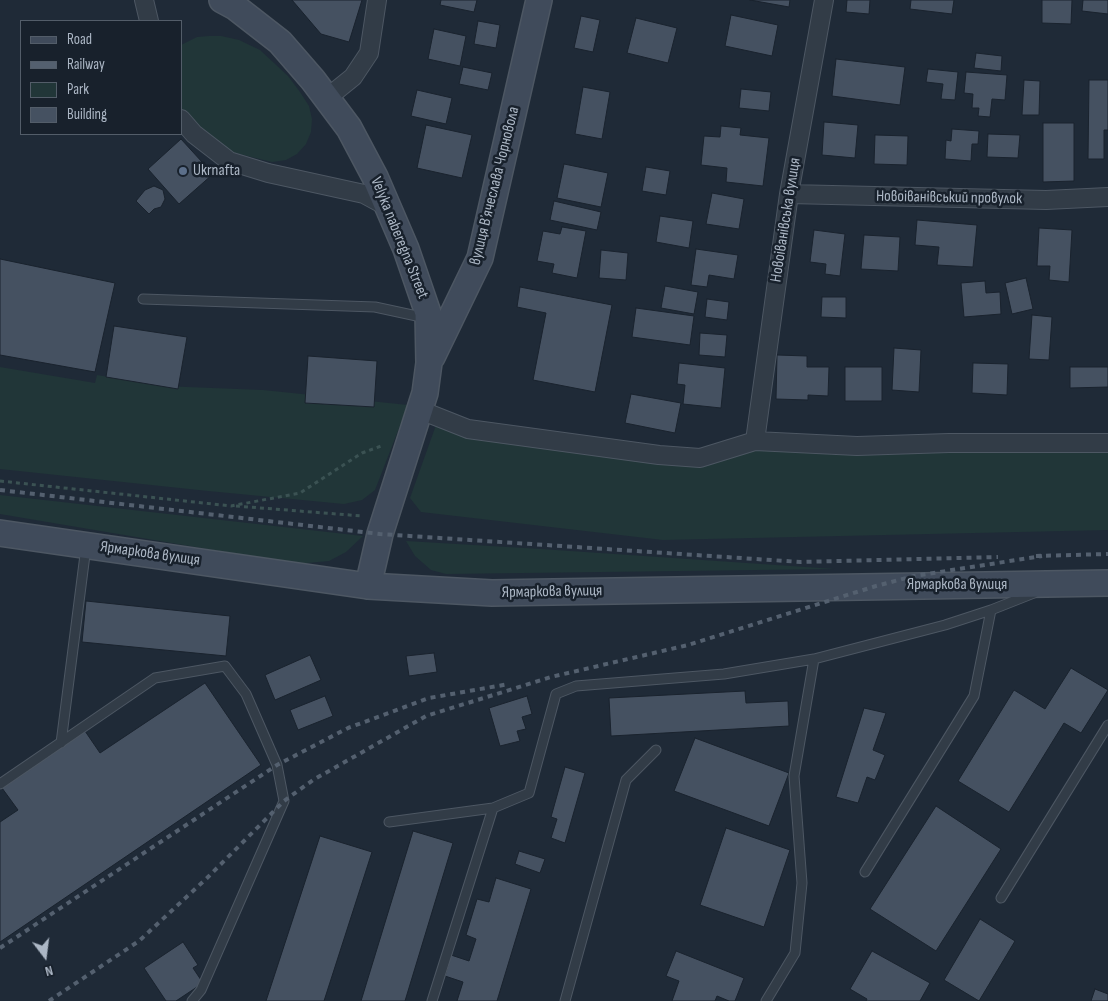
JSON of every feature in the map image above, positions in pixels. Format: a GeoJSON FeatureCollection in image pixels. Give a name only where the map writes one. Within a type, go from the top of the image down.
{"type":"FeatureCollection","features":[{"type":"Feature","properties":{"kind":"main road","name":"Velyka naberegna Street"},"geometry":{"type":"LineString","coordinates":[[222,0],[280,42],[327,98],[349,128],[375,177],[406,249],[428,313],[429,363],[426,393],[380,534],[368,586]]}},
{"type":"Feature","properties":{"kind":"main road","name":"вулиця Вʼячеслава Чорновола"},"geometry":{"type":"LineString","coordinates":[[429,363],[480,258],[539,0]]}},
{"type":"Feature","properties":{"kind":"main road","name":"Ярмаркова вулиця"},"geometry":{"type":"LineString","coordinates":[[0,533],[368,586],[492,593],[1108,583]]}},
{"type":"Feature","properties":{"kind":"street"},"geometry":{"type":"LineString","coordinates":[[144,0],[149,20]]}},
{"type":"Feature","properties":{"kind":"street"},"geometry":{"type":"LineString","coordinates":[[327,98],[353,77],[369,53],[377,0]]}},
{"type":"Feature","properties":{"kind":"street","name":"Новоіванівська вулиця"},"geometry":{"type":"LineString","coordinates":[[755,441],[789,194],[824,0]]}},
{"type":"Feature","properties":{"kind":"street"},"geometry":{"type":"LineString","coordinates":[[182,120],[194,134],[229,161],[268,174],[364,194],[388,208]]}},
{"type":"Feature","properties":{"kind":"street","name":"Новоіванівський провулок"},"geometry":{"type":"LineString","coordinates":[[789,194],[1046,200],[1108,196]]}},
{"type":"Feature","properties":{"kind":"street"},"geometry":{"type":"LineString","coordinates":[[420,410],[468,430],[659,455],[700,458],[755,441],[857,446],[950,443],[1108,444]]}},
{"type":"Feature","properties":{"kind":"lane"},"geometry":{"type":"LineString","coordinates":[[143,299],[375,308],[429,319]]}},
{"type":"Feature","properties":{"kind":"lane"},"geometry":{"type":"LineString","coordinates":[[61,743],[86,544]]}},
{"type":"Feature","properties":{"kind":"lane"},"geometry":{"type":"LineString","coordinates":[[389,822],[493,808],[530,793],[556,694],[576,686],[724,674],[814,659],[945,625],[991,610],[1055,585]]}},
{"type":"Feature","properties":{"kind":"lane"},"geometry":{"type":"LineString","coordinates":[[865,872],[974,696],[991,610]]}},
{"type":"Feature","properties":{"kind":"lane"},"geometry":{"type":"LineString","coordinates":[[766,1001],[795,953],[802,883],[794,776],[814,659]]}},
{"type":"Feature","properties":{"kind":"lane"},"geometry":{"type":"LineString","coordinates":[[0,784],[155,678],[225,666],[246,694],[277,765],[284,801],[201,990],[192,1001]]}},
{"type":"Feature","properties":{"kind":"lane"},"geometry":{"type":"LineString","coordinates":[[1000,898],[1108,725]]}},
{"type":"Feature","properties":{"kind":"lane"},"geometry":{"type":"LineString","coordinates":[[565,1001],[626,780],[656,750]]}},
{"type":"Feature","properties":{"kind":"lane"},"geometry":{"type":"LineString","coordinates":[[432,1001],[493,808]]}},
{"type":"Feature","properties":{"kind":"path"},"geometry":{"type":"LineString","coordinates":[[231,506],[300,492],[362,453],[413,433]]}},
{"type":"Feature","properties":{"kind":"path"},"geometry":{"type":"LineString","coordinates":[[0,481],[231,506],[385,518]]}},
{"type":"Feature","properties":{"kind":"green space"},"geometry":{"type":"Polygon","coordinates":[[[221,36],[239,40],[260,50],[288,76],[309,106],[312,119],[311,132],[306,144],[297,154],[286,160],[272,162],[235,153],[217,142],[182,109],[182,44],[197,37],[221,36]]]}},
{"type":"Feature","properties":{"kind":"green space"},"geometry":{"type":"Polygon","coordinates":[[[0,367],[95,383],[97,375],[162,386],[263,390],[408,405],[375,490],[362,500],[344,504],[0,469],[0,367]]]}},
{"type":"Feature","properties":{"kind":"green space"},"geometry":{"type":"Polygon","coordinates":[[[436,425],[697,462],[756,445],[1108,448],[1108,530],[663,540],[421,512],[410,498],[436,425]]]}},
{"type":"Feature","properties":{"kind":"green space"},"geometry":{"type":"Polygon","coordinates":[[[0,495],[363,536],[346,552],[329,561],[296,564],[0,514],[0,495]]]}},
{"type":"Feature","properties":{"kind":"green space"},"geometry":{"type":"Polygon","coordinates":[[[406,541],[835,569],[446,574],[431,570],[415,556],[406,541]]]}},
{"type":"Feature","properties":{"kind":"building"},"geometry":{"type":"Polygon","coordinates":[[[292,0],[362,0],[349,42],[321,34],[292,0]]]}},
{"type":"Feature","properties":{"kind":"building"},"geometry":{"type":"Polygon","coordinates":[[[441,0],[477,0],[474,12],[440,5],[441,0]]]}},
{"type":"Feature","properties":{"kind":"building"},"geometry":{"type":"Polygon","coordinates":[[[750,0],[790,0],[789,7],[750,0]]]}},
{"type":"Feature","properties":{"kind":"building"},"geometry":{"type":"Polygon","coordinates":[[[847,0],[870,0],[869,14],[846,12],[847,0]]]}},
{"type":"Feature","properties":{"kind":"building"},"geometry":{"type":"Polygon","coordinates":[[[911,0],[954,0],[952,14],[910,9],[911,0]]]}},
{"type":"Feature","properties":{"kind":"building"},"geometry":{"type":"Polygon","coordinates":[[[1042,0],[1072,0],[1071,24],[1042,23],[1042,0]]]}},
{"type":"Feature","properties":{"kind":"building"},"geometry":{"type":"Polygon","coordinates":[[[1083,0],[1108,0],[1108,14],[1082,11],[1083,0]]]}},
{"type":"Feature","properties":{"kind":"building"},"geometry":{"type":"Polygon","coordinates":[[[731,15],[778,25],[772,56],[725,46],[731,15]]]}},
{"type":"Feature","properties":{"kind":"building"},"geometry":{"type":"Polygon","coordinates":[[[581,16],[600,20],[593,52],[574,48],[581,16]]]}},
{"type":"Feature","properties":{"kind":"building"},"geometry":{"type":"Polygon","coordinates":[[[636,18],[677,28],[668,63],[627,53],[636,18]]]}},
{"type":"Feature","properties":{"kind":"building"},"geometry":{"type":"Polygon","coordinates":[[[478,21],[500,25],[496,48],[474,44],[478,21]]]}},
{"type":"Feature","properties":{"kind":"building"},"geometry":{"type":"Polygon","coordinates":[[[434,29],[466,36],[460,66],[428,59],[434,29]]]}},
{"type":"Feature","properties":{"kind":"building"},"geometry":{"type":"Polygon","coordinates":[[[976,53],[1002,56],[1001,71],[974,68],[976,53]]]}},
{"type":"Feature","properties":{"kind":"building"},"geometry":{"type":"Polygon","coordinates":[[[836,59],[905,67],[900,105],[832,96],[836,59]]]}},
{"type":"Feature","properties":{"kind":"building"},"geometry":{"type":"Polygon","coordinates":[[[463,67],[492,73],[488,90],[459,84],[463,67]]]}},
{"type":"Feature","properties":{"kind":"building"},"geometry":{"type":"Polygon","coordinates":[[[928,69],[958,72],[955,100],[941,99],[943,84],[926,82],[928,69]]]}},
{"type":"Feature","properties":{"kind":"building"},"geometry":{"type":"Polygon","coordinates":[[[966,72],[1007,75],[1005,100],[992,99],[990,117],[978,116],[979,108],[972,108],[973,94],[964,93],[966,72]]]}},
{"type":"Feature","properties":{"kind":"building"},"geometry":{"type":"Polygon","coordinates":[[[1024,80],[1040,81],[1039,115],[1022,115],[1024,80]]]}},
{"type":"Feature","properties":{"kind":"building"},"geometry":{"type":"Polygon","coordinates":[[[1089,80],[1108,80],[1108,130],[1104,130],[1104,159],[1088,159],[1089,80]]]}},
{"type":"Feature","properties":{"kind":"building"},"geometry":{"type":"Polygon","coordinates":[[[583,87],[610,92],[602,139],[575,134],[583,87]]]}},
{"type":"Feature","properties":{"kind":"building"},"geometry":{"type":"Polygon","coordinates":[[[741,89],[771,92],[769,111],[739,108],[741,89]]]}},
{"type":"Feature","properties":{"kind":"building"},"geometry":{"type":"Polygon","coordinates":[[[417,90],[452,98],[446,124],[411,116],[417,90]]]}},
{"type":"Feature","properties":{"kind":"building"},"geometry":{"type":"Polygon","coordinates":[[[824,122],[858,125],[855,158],[822,155],[824,122]]]}},
{"type":"Feature","properties":{"kind":"building"},"geometry":{"type":"Polygon","coordinates":[[[1043,123],[1074,123],[1074,181],[1043,182],[1043,123]]]}},
{"type":"Feature","properties":{"kind":"building"},"geometry":{"type":"Polygon","coordinates":[[[426,125],[472,135],[462,178],[417,168],[426,125]]]}},
{"type":"Feature","properties":{"kind":"building"},"geometry":{"type":"Polygon","coordinates":[[[721,126],[741,128],[740,135],[769,138],[763,186],[726,182],[727,168],[701,165],[704,136],[720,137],[721,126]]]}},
{"type":"Feature","properties":{"kind":"building"},"geometry":{"type":"Polygon","coordinates":[[[952,129],[979,131],[978,144],[972,144],[971,161],[945,159],[946,140],[951,141],[952,129]]]}},
{"type":"Feature","properties":{"kind":"building"},"geometry":{"type":"Polygon","coordinates":[[[988,134],[1020,135],[1018,158],[987,157],[988,134]]]}},
{"type":"Feature","properties":{"kind":"building"},"geometry":{"type":"Polygon","coordinates":[[[875,135],[908,136],[907,165],[874,164],[875,135]]]}},
{"type":"Feature","properties":{"kind":"building"},"geometry":{"type":"Polygon","coordinates":[[[181,139],[213,174],[179,204],[148,169],[181,139]]]}},
{"type":"Feature","properties":{"kind":"building"},"geometry":{"type":"Polygon","coordinates":[[[564,164],[608,173],[601,207],[557,198],[564,164]]]}},
{"type":"Feature","properties":{"kind":"building"},"geometry":{"type":"Polygon","coordinates":[[[646,167],[670,171],[666,195],[642,191],[646,167]]]}},
{"type":"Feature","properties":{"kind":"building"},"geometry":{"type":"Polygon","coordinates":[[[154,186],[163,190],[165,199],[161,207],[154,209],[149,214],[136,201],[145,190],[154,186]]]}},
{"type":"Feature","properties":{"kind":"building"},"geometry":{"type":"Polygon","coordinates":[[[712,193],[744,199],[739,229],[706,224],[712,193]]]}},
{"type":"Feature","properties":{"kind":"building"},"geometry":{"type":"Polygon","coordinates":[[[554,201],[601,212],[597,230],[550,220],[554,201]]]}},
{"type":"Feature","properties":{"kind":"building"},"geometry":{"type":"Polygon","coordinates":[[[660,216],[693,221],[689,248],[656,242],[660,216]]]}},
{"type":"Feature","properties":{"kind":"building"},"geometry":{"type":"Polygon","coordinates":[[[917,220],[977,225],[973,267],[937,265],[939,247],[915,245],[917,220]]]}},
{"type":"Feature","properties":{"kind":"building"},"geometry":{"type":"Polygon","coordinates":[[[562,227],[586,231],[577,278],[552,273],[554,264],[537,261],[543,231],[560,234],[562,227]]]}},
{"type":"Feature","properties":{"kind":"building"},"geometry":{"type":"Polygon","coordinates":[[[1039,228],[1072,230],[1069,282],[1049,280],[1050,266],[1037,266],[1039,228]]]}},
{"type":"Feature","properties":{"kind":"building"},"geometry":{"type":"Polygon","coordinates":[[[814,230],[845,234],[840,276],[825,274],[826,264],[810,262],[814,230]]]}},
{"type":"Feature","properties":{"kind":"building"},"geometry":{"type":"Polygon","coordinates":[[[864,235],[900,237],[898,271],[861,269],[864,235]]]}},
{"type":"Feature","properties":{"kind":"building"},"geometry":{"type":"Polygon","coordinates":[[[696,249],[738,255],[734,279],[709,275],[707,287],[691,285],[696,249]]]}},
{"type":"Feature","properties":{"kind":"building"},"geometry":{"type":"Polygon","coordinates":[[[601,250],[628,253],[626,280],[599,278],[601,250]]]}},
{"type":"Feature","properties":{"kind":"building"},"geometry":{"type":"Polygon","coordinates":[[[0,259],[115,283],[95,372],[0,355],[0,259]]]}},
{"type":"Feature","properties":{"kind":"building"},"geometry":{"type":"Polygon","coordinates":[[[1026,278],[1033,309],[1012,314],[1005,283],[1026,278]]]}},
{"type":"Feature","properties":{"kind":"building"},"geometry":{"type":"Polygon","coordinates":[[[985,281],[986,293],[1000,292],[1001,314],[964,317],[961,283],[985,281]]]}},
{"type":"Feature","properties":{"kind":"building"},"geometry":{"type":"Polygon","coordinates":[[[665,286],[698,292],[694,314],[661,308],[665,286]]]}},
{"type":"Feature","properties":{"kind":"building"},"geometry":{"type":"Polygon","coordinates":[[[520,287],[612,305],[595,392],[533,380],[546,313],[517,307],[520,287]]]}},
{"type":"Feature","properties":{"kind":"building"},"geometry":{"type":"Polygon","coordinates":[[[822,297],[846,297],[846,318],[821,317],[822,297]]]}},
{"type":"Feature","properties":{"kind":"building"},"geometry":{"type":"Polygon","coordinates":[[[707,299],[729,302],[727,320],[705,317],[707,299]]]}},
{"type":"Feature","properties":{"kind":"building"},"geometry":{"type":"Polygon","coordinates":[[[636,308],[694,316],[690,345],[632,337],[636,308]]]}},
{"type":"Feature","properties":{"kind":"building"},"geometry":{"type":"Polygon","coordinates":[[[1032,315],[1052,317],[1049,360],[1029,359],[1032,315]]]}},
{"type":"Feature","properties":{"kind":"building"},"geometry":{"type":"Polygon","coordinates":[[[114,326],[187,337],[178,389],[106,377],[114,326]]]}},
{"type":"Feature","properties":{"kind":"building"},"geometry":{"type":"Polygon","coordinates":[[[700,333],[727,335],[725,357],[699,355],[700,333]]]}},
{"type":"Feature","properties":{"kind":"building"},"geometry":{"type":"Polygon","coordinates":[[[894,348],[921,350],[919,392],[892,390],[894,348]]]}},
{"type":"Feature","properties":{"kind":"building"},"geometry":{"type":"Polygon","coordinates":[[[777,355],[807,356],[807,367],[829,367],[828,396],[808,395],[808,400],[776,399],[777,355]]]}},
{"type":"Feature","properties":{"kind":"building"},"geometry":{"type":"Polygon","coordinates":[[[308,356],[377,361],[374,407],[305,403],[308,356]]]}},
{"type":"Feature","properties":{"kind":"building"},"geometry":{"type":"Polygon","coordinates":[[[679,363],[725,368],[721,408],[683,404],[685,385],[677,384],[679,363]]]}},
{"type":"Feature","properties":{"kind":"building"},"geometry":{"type":"Polygon","coordinates":[[[973,363],[1008,364],[1007,395],[972,393],[973,363]]]}},
{"type":"Feature","properties":{"kind":"building"},"geometry":{"type":"Polygon","coordinates":[[[845,367],[882,367],[882,401],[845,401],[845,367]]]}},
{"type":"Feature","properties":{"kind":"building"},"geometry":{"type":"Polygon","coordinates":[[[1070,367],[1108,367],[1108,387],[1070,388],[1070,367]]]}},
{"type":"Feature","properties":{"kind":"building"},"geometry":{"type":"Polygon","coordinates":[[[631,394],[681,403],[675,433],[625,423],[631,394]]]}},
{"type":"Feature","properties":{"kind":"building"},"geometry":{"type":"Polygon","coordinates":[[[86,601],[230,616],[226,656],[82,642],[86,601]]]}},
{"type":"Feature","properties":{"kind":"building"},"geometry":{"type":"Polygon","coordinates":[[[434,653],[437,672],[409,676],[406,656],[434,653]]]}},
{"type":"Feature","properties":{"kind":"building"},"geometry":{"type":"Polygon","coordinates":[[[310,655],[321,680],[275,700],[265,675],[310,655]]]}},
{"type":"Feature","properties":{"kind":"building"},"geometry":{"type":"Polygon","coordinates":[[[1071,668],[1108,690],[1081,733],[1064,723],[1009,812],[958,781],[1014,690],[1045,709],[1071,668]]]}},
{"type":"Feature","properties":{"kind":"building"},"geometry":{"type":"Polygon","coordinates":[[[205,683],[261,765],[0,942],[0,822],[18,810],[2,788],[85,731],[100,753],[205,683]]]}},
{"type":"Feature","properties":{"kind":"building"},"geometry":{"type":"Polygon","coordinates":[[[745,691],[746,703],[788,701],[789,726],[611,736],[609,698],[745,691]]]}},
{"type":"Feature","properties":{"kind":"building"},"geometry":{"type":"Polygon","coordinates":[[[325,696],[333,716],[298,730],[290,710],[325,696]]]}},
{"type":"Feature","properties":{"kind":"building"},"geometry":{"type":"Polygon","coordinates":[[[527,696],[532,714],[522,717],[526,729],[517,731],[520,741],[500,746],[489,708],[527,696]]]}},
{"type":"Feature","properties":{"kind":"building"},"geometry":{"type":"Polygon","coordinates":[[[864,708],[886,713],[873,750],[885,755],[875,780],[867,777],[858,803],[836,797],[864,708]]]}},
{"type":"Feature","properties":{"kind":"building"},"geometry":{"type":"Polygon","coordinates":[[[695,738],[789,773],[769,826],[674,791],[695,738]]]}},
{"type":"Feature","properties":{"kind":"building"},"geometry":{"type":"Polygon","coordinates":[[[565,767],[585,773],[565,843],[551,838],[557,819],[551,817],[565,767]]]}},
{"type":"Feature","properties":{"kind":"building"},"geometry":{"type":"Polygon","coordinates":[[[936,806],[1001,849],[936,951],[870,909],[936,806]]]}},
{"type":"Feature","properties":{"kind":"building"},"geometry":{"type":"Polygon","coordinates":[[[726,828],[790,850],[764,927],[700,905],[726,828]]]}},
{"type":"Feature","properties":{"kind":"building"},"geometry":{"type":"Polygon","coordinates":[[[413,831],[453,843],[405,1001],[361,1001],[413,831]]]}},
{"type":"Feature","properties":{"kind":"building"},"geometry":{"type":"Polygon","coordinates":[[[320,836],[372,852],[324,1001],[266,1001],[320,836]]]}},
{"type":"Feature","properties":{"kind":"building"},"geometry":{"type":"Polygon","coordinates":[[[519,851],[545,859],[540,873],[515,864],[519,851]]]}},
{"type":"Feature","properties":{"kind":"building"},"geometry":{"type":"Polygon","coordinates":[[[496,878],[531,889],[497,1001],[457,1001],[463,982],[445,976],[451,955],[469,961],[476,939],[466,935],[477,899],[489,902],[496,878]]]}},
{"type":"Feature","properties":{"kind":"building"},"geometry":{"type":"Polygon","coordinates":[[[980,919],[1015,941],[979,1001],[944,980],[980,919]]]}},
{"type":"Feature","properties":{"kind":"building"},"geometry":{"type":"Polygon","coordinates":[[[183,942],[198,965],[193,968],[203,983],[176,1001],[166,1001],[144,968],[183,942]]]}},
{"type":"Feature","properties":{"kind":"building"},"geometry":{"type":"Polygon","coordinates":[[[676,951],[744,978],[735,1001],[729,1001],[717,996],[715,1001],[672,1001],[679,981],[666,976],[676,951]]]}},
{"type":"Feature","properties":{"kind":"building"},"geometry":{"type":"Polygon","coordinates":[[[872,951],[930,983],[920,1001],[866,1001],[867,999],[850,989],[872,951]]]}},
{"type":"Feature","properties":{"kind":"building"},"geometry":{"type":"Polygon","coordinates":[[[1095,989],[1108,994],[1108,1001],[1091,1001],[1095,989]]]}},
{"type":"Feature","properties":{"kind":"railway"},"geometry":{"type":"LineString","coordinates":[[0,490],[380,534],[801,562],[998,557]]}},
{"type":"Feature","properties":{"kind":"railway"},"geometry":{"type":"LineString","coordinates":[[1036,556],[1108,554]]}},
{"type":"Feature","properties":{"kind":"railway"},"geometry":{"type":"LineString","coordinates":[[49,1001],[139,941],[207,878],[284,801],[313,780],[426,716],[551,677],[688,645],[876,586],[914,576],[1042,556]]}},
{"type":"Feature","properties":{"kind":"railway"},"geometry":{"type":"LineString","coordinates":[[0,948],[277,765],[348,728],[429,698],[509,684]]}},
{"type":"Feature","properties":{"kind":"place","name":"Ukrnafta"},"geometry":{"type":"Point","coordinates":[183,171]}}]}
